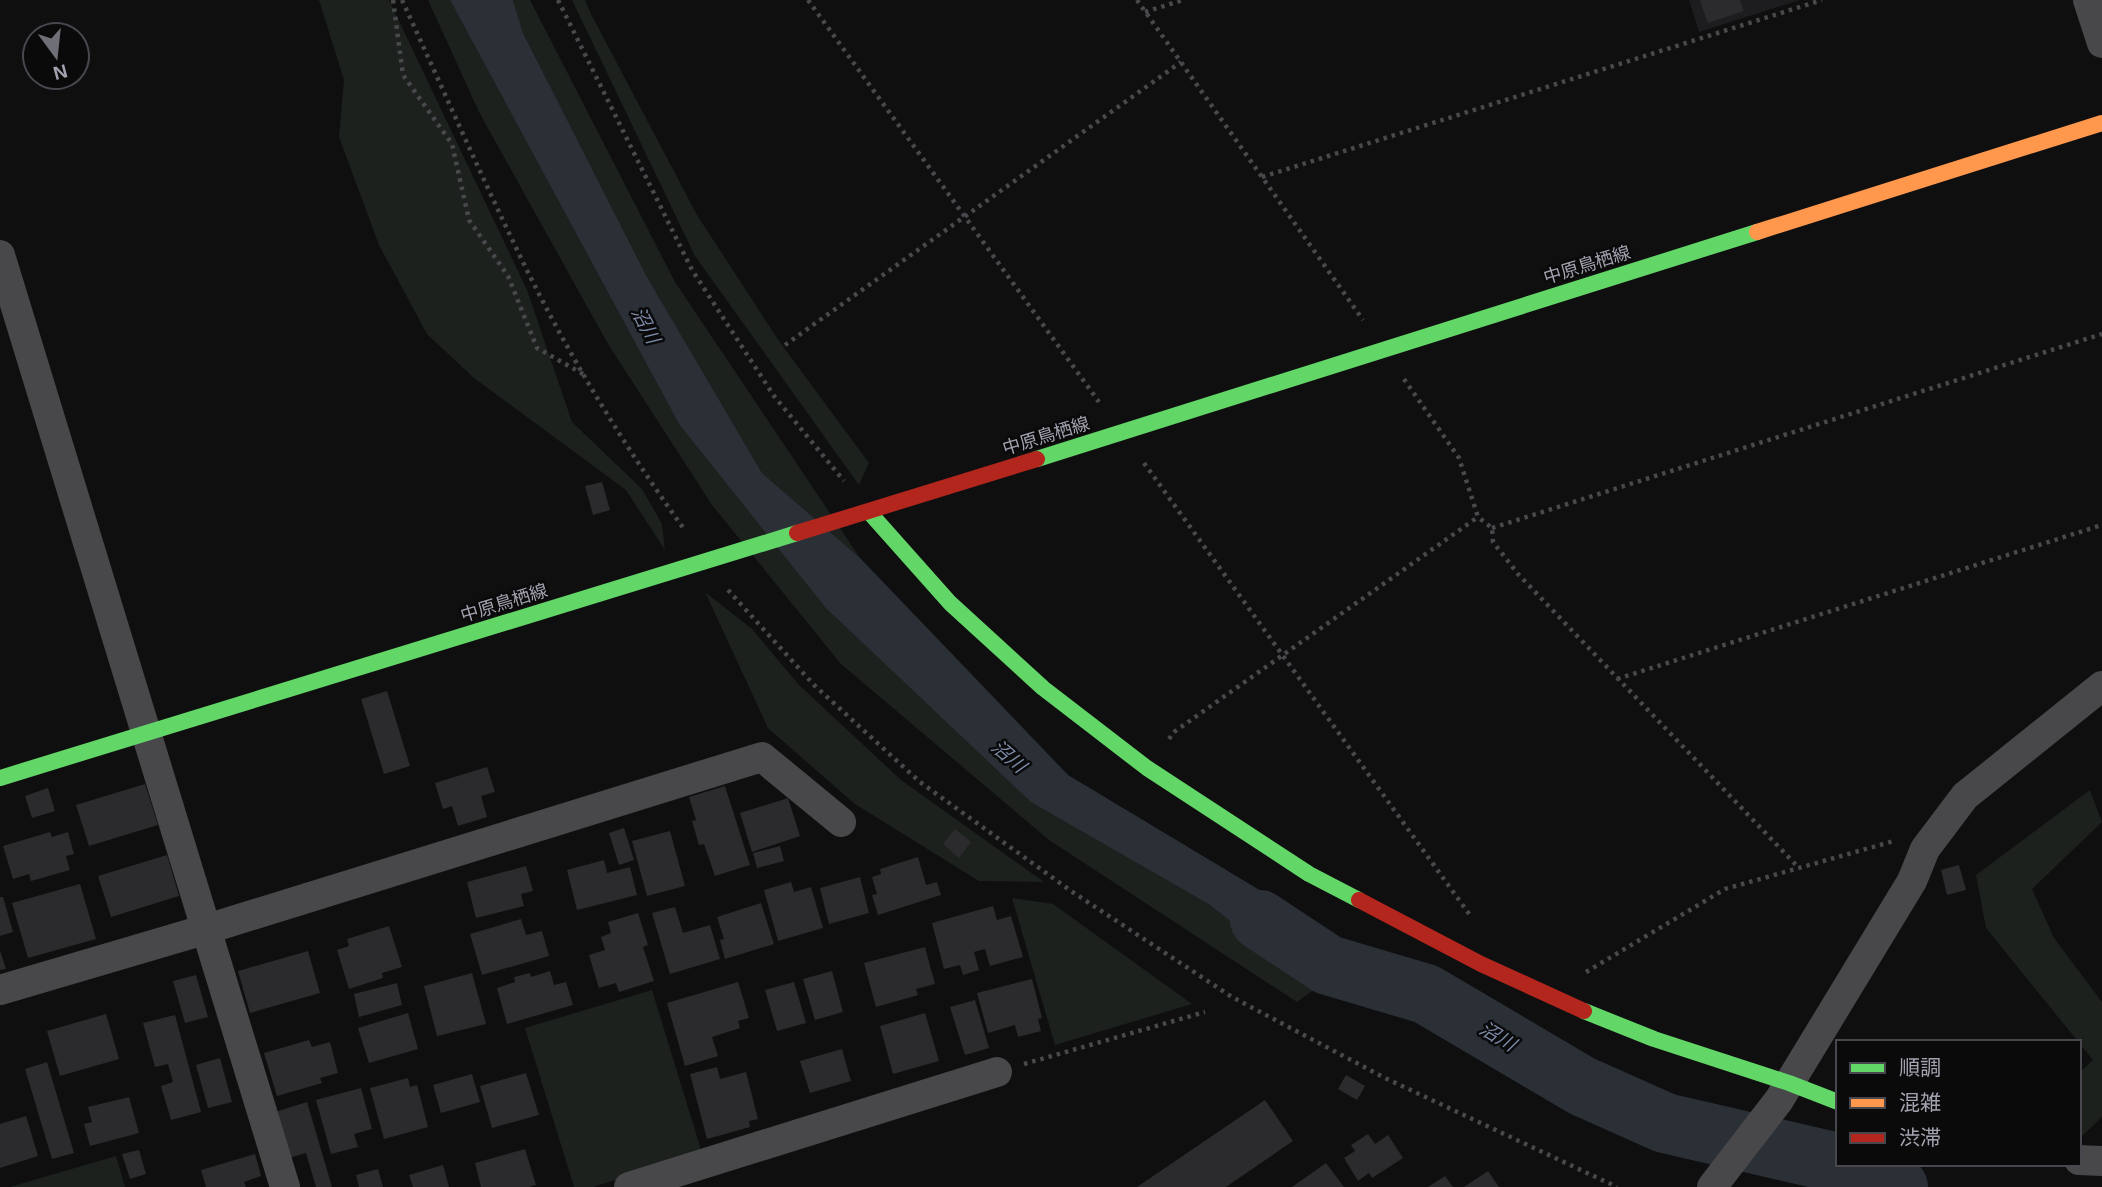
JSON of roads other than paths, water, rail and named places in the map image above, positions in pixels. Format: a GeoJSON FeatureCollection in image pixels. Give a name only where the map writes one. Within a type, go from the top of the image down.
{"type":"FeatureCollection","features":[{"type":"Feature","properties":{"kind":"main road","name":"中原鳥栖線"},"geometry":{"type":"LineString","coordinates":[[0,778],[705,560],[869,512],[2102,123]]}},
{"type":"Feature","properties":{"kind":"main road"},"geometry":{"type":"LineString","coordinates":[[869,512],[950,603],[1042,688],[1147,768],[1309,874],[1481,964],[1553,998],[1784,1091],[1836,1102]]}},
{"type":"Feature","properties":{"kind":"street"},"geometry":{"type":"LineString","coordinates":[[2088,0],[2102,44]]}},
{"type":"Feature","properties":{"kind":"street"},"geometry":{"type":"LineString","coordinates":[[0,255],[285,1187]]}},
{"type":"Feature","properties":{"kind":"street"},"geometry":{"type":"LineString","coordinates":[[1712,1187],[1784,1091],[1912,881],[1925,849],[1965,796],[2102,687]]}},
{"type":"Feature","properties":{"kind":"street"},"geometry":{"type":"LineString","coordinates":[[0,990],[207,929],[762,757],[841,822]]}},
{"type":"Feature","properties":{"kind":"street"},"geometry":{"type":"LineString","coordinates":[[629,1187],[997,1072]]}},
{"type":"Feature","properties":{"kind":"street"},"geometry":{"type":"LineString","coordinates":[[2081,1160],[2102,1161]]}},
{"type":"Feature","properties":{"kind":"water"},"geometry":{"type":"Polygon","coordinates":[[[450,0],[513,0],[523,33],[647,277],[762,473],[860,558],[1068,775],[1343,940],[1316,988],[1207,903],[1031,802],[826,608],[679,424],[450,0]]]}},
{"type":"Feature","properties":{"kind":"waterway","name":"沼川"},"geometry":{"type":"LineString","coordinates":[[1260,920],[1328,965],[1426,994],[1582,1086],[1665,1123],[1836,1163]]}},
{"type":"Feature","properties":{"kind":"waterway","name":"沼川"},"geometry":{"type":"LineString","coordinates":[[1846,1166],[1898,1187]]}}]}
